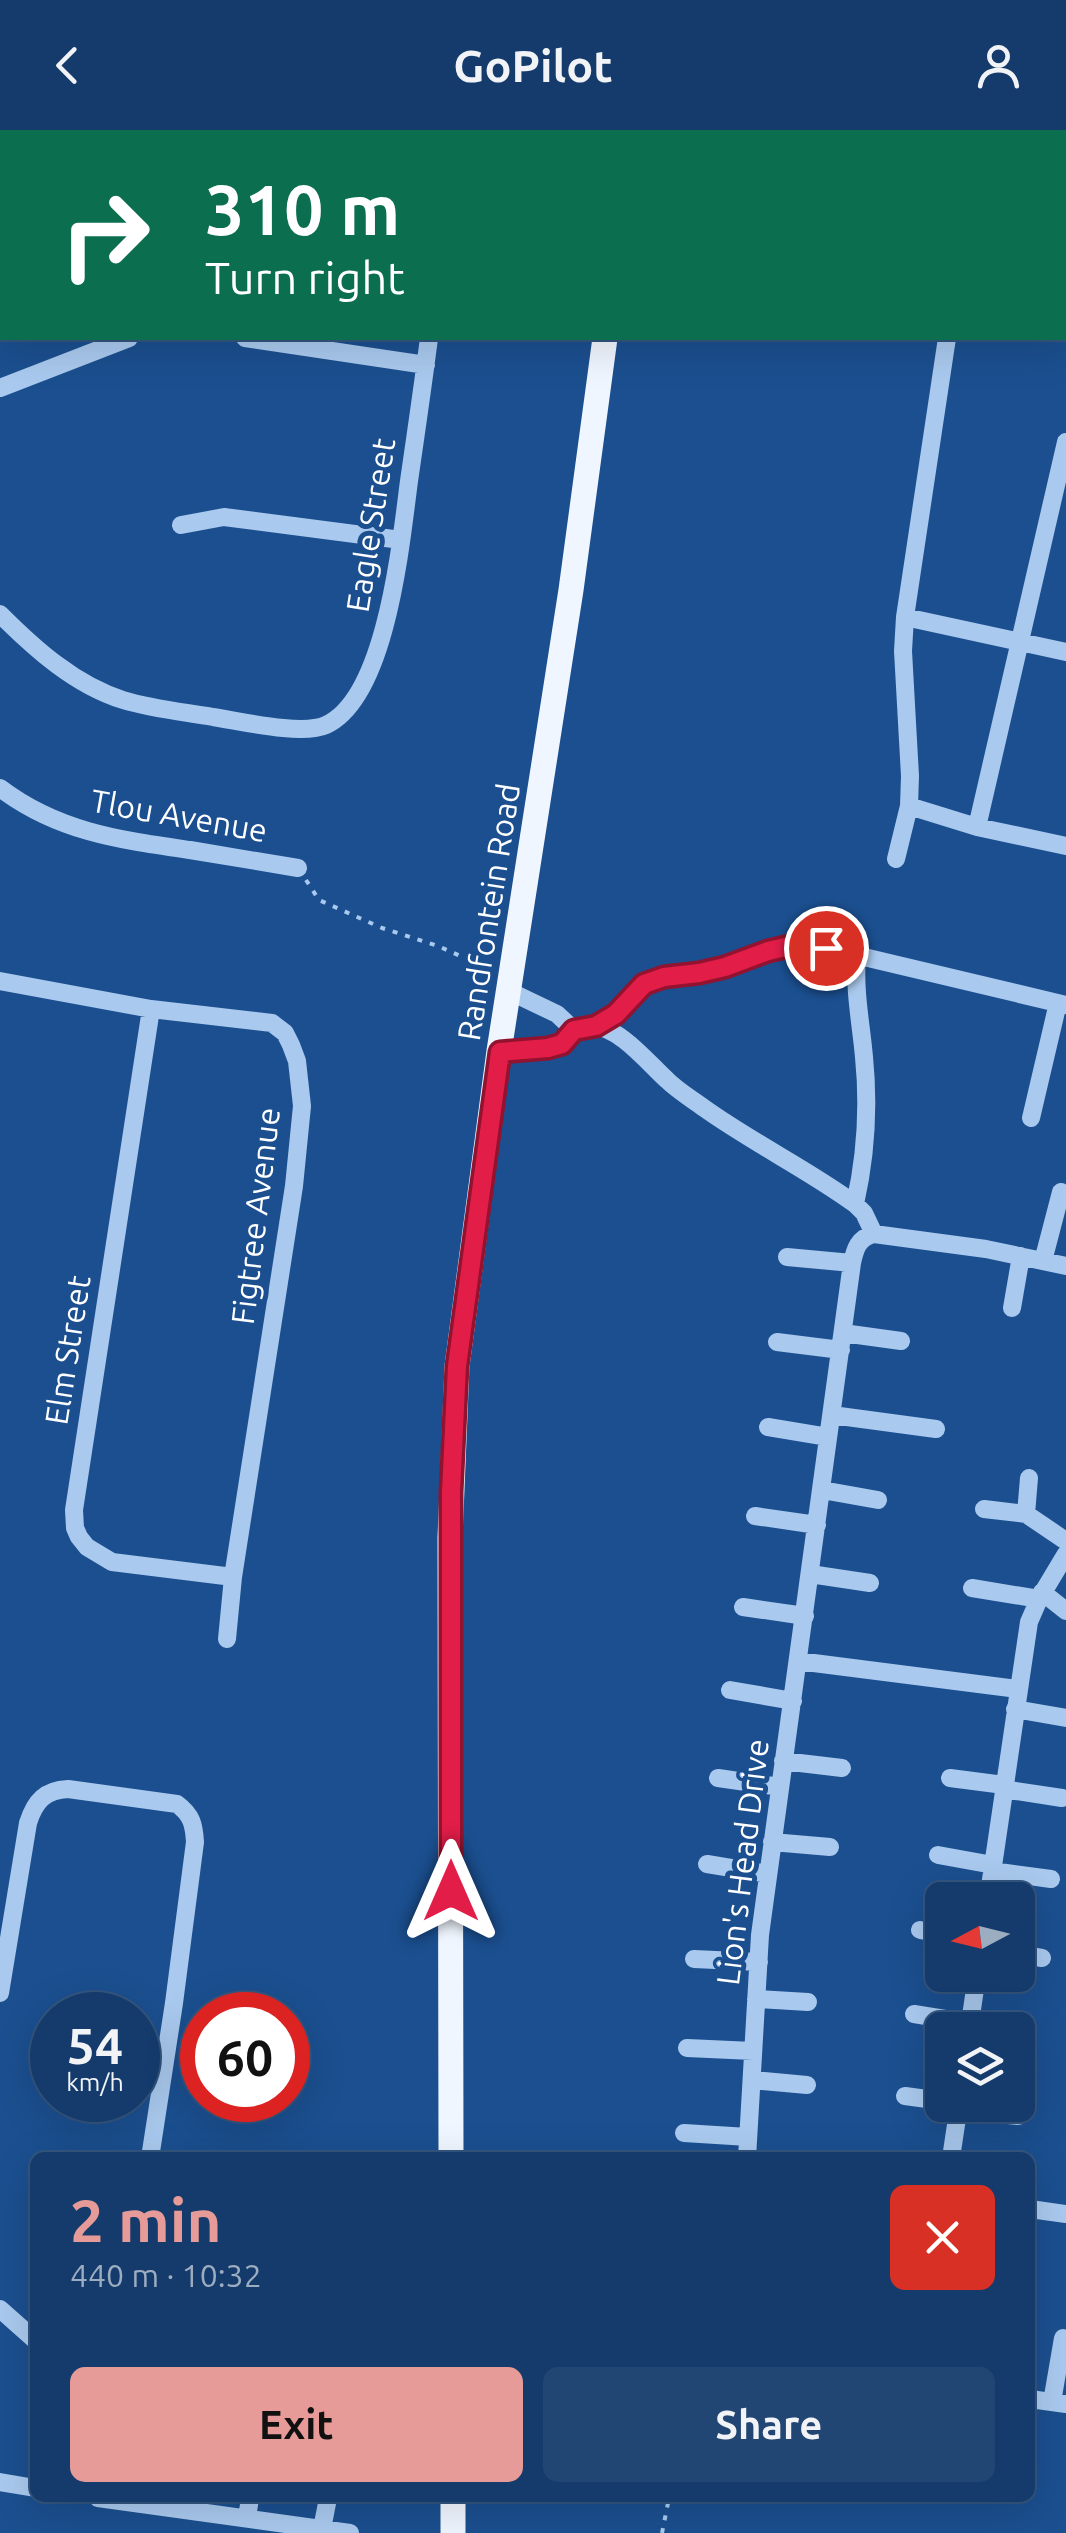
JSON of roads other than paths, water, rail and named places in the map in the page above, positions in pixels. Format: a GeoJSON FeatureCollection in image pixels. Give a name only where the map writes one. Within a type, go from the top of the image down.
{"type":"FeatureCollection","features":[{"type":"Feature","properties":{"kind":"main road","name":"Randfontein Road"},"geometry":{"type":"LineString","coordinates":[[452,2152],[451,1492],[457,1366],[606,340]]}},
{"type":"Feature","properties":{"kind":"main road"},"geometry":{"type":"LineString","coordinates":[[453,2502],[453,2533]]}},
{"type":"Feature","properties":{"kind":"street"},"geometry":{"type":"LineString","coordinates":[[0,388],[123,340]]}},
{"type":"Feature","properties":{"kind":"street"},"geometry":{"type":"LineString","coordinates":[[257,340],[426,365]]}},
{"type":"Feature","properties":{"kind":"street","name":"Eagle Street"},"geometry":{"type":"LineString","coordinates":[[0,614],[52,661],[101,691],[124,700],[263,725],[316,728],[329,724],[344,713],[367,677],[385,629],[430,340]]}},
{"type":"Feature","properties":{"kind":"street"},"geometry":{"type":"LineString","coordinates":[[896,858],[909,806],[905,617],[947,340]]}},
{"type":"Feature","properties":{"kind":"street"},"geometry":{"type":"LineString","coordinates":[[978,827],[1066,442]]}},
{"type":"Feature","properties":{"kind":"street"},"geometry":{"type":"LineString","coordinates":[[181,525],[224,518],[401,540]]}},
{"type":"Feature","properties":{"kind":"street"},"geometry":{"type":"LineString","coordinates":[[905,617],[1066,652]]}},
{"type":"Feature","properties":{"kind":"street","name":"Tlou Avenue"},"geometry":{"type":"LineString","coordinates":[[0,788],[50,819],[77,829],[298,868]]}},
{"type":"Feature","properties":{"kind":"street"},"geometry":{"type":"LineString","coordinates":[[909,806],[978,827],[1066,846]]}},
{"type":"Feature","properties":{"kind":"street"},"geometry":{"type":"LineString","coordinates":[[500,1052],[562,1044],[574,1030],[596,1026],[616,1014],[644,984],[664,977],[725,967],[794,945],[826,948],[1062,1004],[1031,1118]]}},
{"type":"Feature","properties":{"kind":"street"},"geometry":{"type":"LineString","coordinates":[[855,1204],[867,1128],[865,1059],[855,983],[857,957]]}},
{"type":"Feature","properties":{"kind":"street","name":"Figtree Avenue"},"geometry":{"type":"LineString","coordinates":[[0,981],[151,1009],[272,1023],[285,1033],[291,1045],[302,1106],[294,1186],[227,1639]]}},
{"type":"Feature","properties":{"kind":"street"},"geometry":{"type":"LineString","coordinates":[[510,984],[557,1014],[574,1030]]}},
{"type":"Feature","properties":{"kind":"street","name":"Elm Street"},"geometry":{"type":"LineString","coordinates":[[151,1009],[74,1510],[75,1528],[87,1547],[112,1562],[233,1578]]}},
{"type":"Feature","properties":{"kind":"street"},"geometry":{"type":"LineString","coordinates":[[596,1026],[622,1038],[666,1080],[726,1124],[855,1204],[874,1234],[986,1249],[1066,1266]]}},
{"type":"Feature","properties":{"kind":"street"},"geometry":{"type":"LineString","coordinates":[[1043,1261],[1061,1192]]}},
{"type":"Feature","properties":{"kind":"street","name":"Lion's Head Drive"},"geometry":{"type":"LineString","coordinates":[[747,2152],[759,1962],[783,1762],[852,1263],[862,1239],[874,1234]]}},
{"type":"Feature","properties":{"kind":"street"},"geometry":{"type":"LineString","coordinates":[[1012,1308],[1021,1256]]}},
{"type":"Feature","properties":{"kind":"street"},"geometry":{"type":"LineString","coordinates":[[788,1257],[852,1263]]}},
{"type":"Feature","properties":{"kind":"street"},"geometry":{"type":"LineString","coordinates":[[778,1342],[901,1341]]}},
{"type":"Feature","properties":{"kind":"street"},"geometry":{"type":"LineString","coordinates":[[832,1414],[936,1429]]}},
{"type":"Feature","properties":{"kind":"street"},"geometry":{"type":"LineString","coordinates":[[768,1427],[828,1437]]}},
{"type":"Feature","properties":{"kind":"street"},"geometry":{"type":"LineString","coordinates":[[1026,1514],[1029,1478]]}},
{"type":"Feature","properties":{"kind":"street"},"geometry":{"type":"LineString","coordinates":[[822,1490],[878,1500]]}},
{"type":"Feature","properties":{"kind":"street"},"geometry":{"type":"LineString","coordinates":[[984,1508],[1026,1514],[1066,1541]]}},
{"type":"Feature","properties":{"kind":"street"},"geometry":{"type":"LineString","coordinates":[[755,1516],[817,1526]]}},
{"type":"Feature","properties":{"kind":"street"},"geometry":{"type":"LineString","coordinates":[[990,1882],[1030,1622],[1040,1595],[1066,1554]]}},
{"type":"Feature","properties":{"kind":"street"},"geometry":{"type":"LineString","coordinates":[[810,1574],[870,1582]]}},
{"type":"Feature","properties":{"kind":"street"},"geometry":{"type":"LineString","coordinates":[[972,1588],[1040,1595],[1066,1611]]}},
{"type":"Feature","properties":{"kind":"street"},"geometry":{"type":"LineString","coordinates":[[743,1606],[805,1616]]}},
{"type":"Feature","properties":{"kind":"street"},"geometry":{"type":"LineString","coordinates":[[798,1661],[1018,1689]]}},
{"type":"Feature","properties":{"kind":"street"},"geometry":{"type":"LineString","coordinates":[[730,1690],[793,1701]]}},
{"type":"Feature","properties":{"kind":"street"},"geometry":{"type":"LineString","coordinates":[[1015,1710],[1066,1718]]}},
{"type":"Feature","properties":{"kind":"street"},"geometry":{"type":"LineString","coordinates":[[783,1762],[842,1768]]}},
{"type":"Feature","properties":{"kind":"street"},"geometry":{"type":"LineString","coordinates":[[718,1778],[780,1787]]}},
{"type":"Feature","properties":{"kind":"street"},"geometry":{"type":"LineString","coordinates":[[950,1778],[1062,1798]]}},
{"type":"Feature","properties":{"kind":"street"},"geometry":{"type":"LineString","coordinates":[[0,1993],[28,1823],[38,1801],[47,1793],[68,1789],[178,1804],[186,1811],[195,1842],[151,2152]]}},
{"type":"Feature","properties":{"kind":"street"},"geometry":{"type":"LineString","coordinates":[[772,1842],[830,1848]]}},
{"type":"Feature","properties":{"kind":"street"},"geometry":{"type":"LineString","coordinates":[[938,1855],[1051,1879]]}},
{"type":"Feature","properties":{"kind":"street"},"geometry":{"type":"LineString","coordinates":[[707,1864],[768,1874]]}},
{"type":"Feature","properties":{"kind":"street"},"geometry":{"type":"LineString","coordinates":[[920,1930],[925,1931]]}},
{"type":"Feature","properties":{"kind":"street"},"geometry":{"type":"LineString","coordinates":[[1035,1957],[1042,1958]]}},
{"type":"Feature","properties":{"kind":"street"},"geometry":{"type":"LineString","coordinates":[[694,1959],[759,1962]]}},
{"type":"Feature","properties":{"kind":"street"},"geometry":{"type":"LineString","coordinates":[[756,1999],[808,2002]]}},
{"type":"Feature","properties":{"kind":"street"},"geometry":{"type":"LineString","coordinates":[[914,2014],[925,2017]]}},
{"type":"Feature","properties":{"kind":"street"},"geometry":{"type":"LineString","coordinates":[[687,2048],[753,2052]]}},
{"type":"Feature","properties":{"kind":"street"},"geometry":{"type":"LineString","coordinates":[[752,2080],[807,2085]]}},
{"type":"Feature","properties":{"kind":"street"},"geometry":{"type":"LineString","coordinates":[[905,2096],[925,2100]]}},
{"type":"Feature","properties":{"kind":"street"},"geometry":{"type":"LineString","coordinates":[[951,2152],[952,2122]]}},
{"type":"Feature","properties":{"kind":"street"},"geometry":{"type":"LineString","coordinates":[[684,2132],[748,2137]]}},
{"type":"Feature","properties":{"kind":"street"},"geometry":{"type":"LineString","coordinates":[[1035,2209],[1066,2214]]}},
{"type":"Feature","properties":{"kind":"street"},"geometry":{"type":"LineString","coordinates":[[0,2309],[30,2336]]}},
{"type":"Feature","properties":{"kind":"street"},"geometry":{"type":"LineString","coordinates":[[1059,2403],[1062,2338]]}},
{"type":"Feature","properties":{"kind":"street"},"geometry":{"type":"LineString","coordinates":[[0,2482],[30,2487]]}},
{"type":"Feature","properties":{"kind":"street"},"geometry":{"type":"LineString","coordinates":[[128,2502],[247,2518],[268,2527],[350,2533]]}},
{"type":"Feature","properties":{"kind":"street"},"geometry":{"type":"LineString","coordinates":[[247,2518],[249,2502]]}},
{"type":"Feature","properties":{"kind":"street"},"geometry":{"type":"LineString","coordinates":[[322,2529],[327,2502]]}}]}
